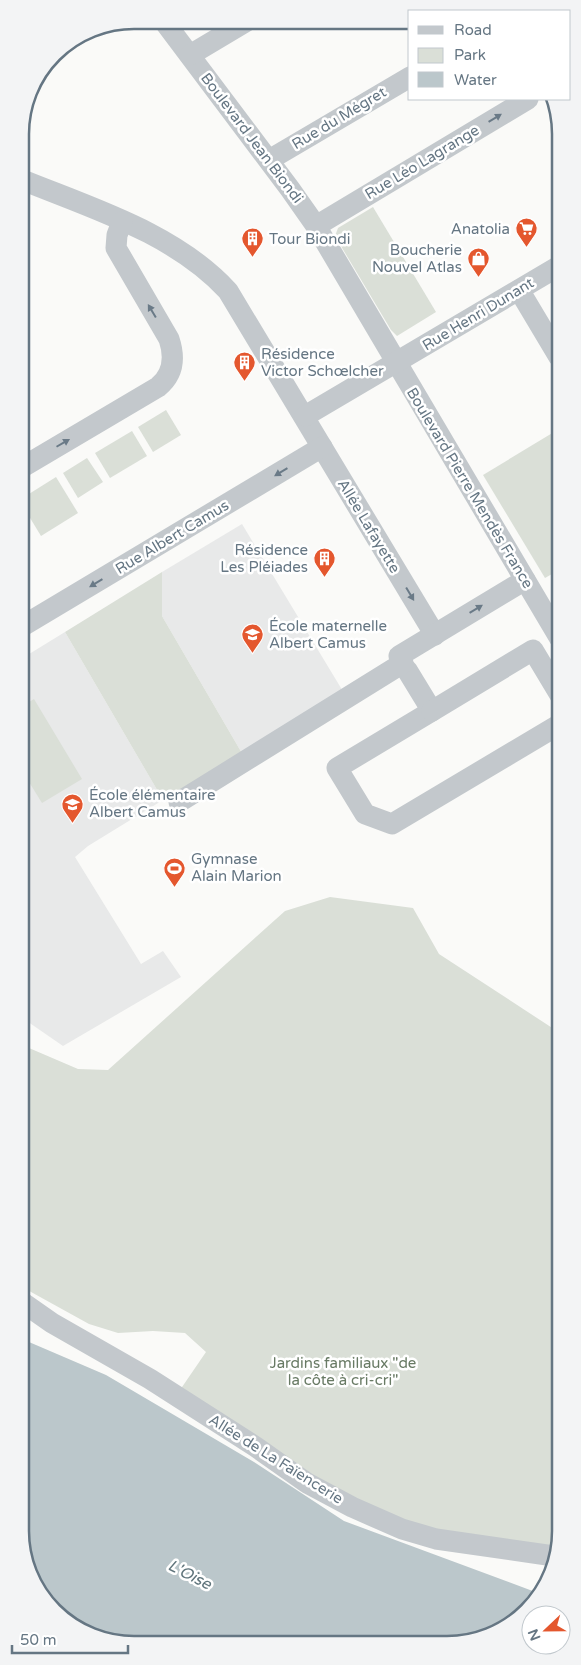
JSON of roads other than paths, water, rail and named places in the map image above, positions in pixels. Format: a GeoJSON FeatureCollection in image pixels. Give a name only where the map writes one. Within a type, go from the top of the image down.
{"type":"FeatureCollection","features":[{"type":"Feature","properties":{"kind":"street","name":"Boulevard Jean Biondi"},"geometry":{"type":"LineString","coordinates":[[170,29],[269,160],[316,226],[336,260]]}},
{"type":"Feature","properties":{"kind":"street"},"geometry":{"type":"LineString","coordinates":[[190,55],[234,29]]}},
{"type":"Feature","properties":{"kind":"street","name":"Rue du Mégret"},"geometry":{"type":"LineString","coordinates":[[269,160],[408,77]]}},
{"type":"Feature","properties":{"kind":"street","name":"Rue Léo Lagrange"},"geometry":{"type":"LineString","coordinates":[[316,226],[526,100]]}},
{"type":"Feature","properties":{"kind":"street","name":"Allée Lafayette"},"geometry":{"type":"LineString","coordinates":[[29,183],[158,239],[215,277],[228,291],[245,315],[435,634]]}},
{"type":"Feature","properties":{"kind":"street"},"geometry":{"type":"LineString","coordinates":[[29,463],[158,386],[168,377],[173,354],[169,339],[118,254],[116,241],[122,222]]}},
{"type":"Feature","properties":{"kind":"street","name":"Boulevard Pierre Mendès France"},"geometry":{"type":"LineString","coordinates":[[336,260],[552,626]]}},
{"type":"Feature","properties":{"kind":"street","name":"Rue Henri Dunant"},"geometry":{"type":"LineString","coordinates":[[305,416],[552,270]]}},
{"type":"Feature","properties":{"kind":"street"},"geometry":{"type":"LineString","coordinates":[[519,290],[552,345]]}},
{"type":"Feature","properties":{"kind":"street","name":"Rue Albert Camus"},"geometry":{"type":"LineString","coordinates":[[29,623],[322,447]]}},
{"type":"Feature","properties":{"kind":"street"},"geometry":{"type":"LineString","coordinates":[[179,802],[403,663],[399,656],[525,580]]}},
{"type":"Feature","properties":{"kind":"street"},"geometry":{"type":"LineString","coordinates":[[552,682],[532,650],[338,768],[365,814],[392,824],[552,729]]}},
{"type":"Feature","properties":{"kind":"street"},"geometry":{"type":"LineString","coordinates":[[407,670],[432,711]]}},
{"type":"Feature","properties":{"kind":"street","name":"Allée de La Faïencerie"},"geometry":{"type":"LineString","coordinates":[[29,1307],[52,1323],[150,1380],[256,1446],[307,1483],[352,1507],[402,1529],[436,1539],[550,1555]]}},
{"type":"Feature","properties":{"kind":"water","name":"L'Oise"},"geometry":{"type":"Polygon","coordinates":[[[29,1342],[106,1375],[254,1462],[344,1521],[533,1591],[526,1601],[506,1619],[481,1631],[454,1636],[127,1636],[100,1631],[87,1625],[75,1619],[59,1606],[46,1590],[34,1565],[31,1552],[29,1538],[29,1342]]]}},
{"type":"Feature","properties":{"kind":"place","name":"Anatolia"},"geometry":{"type":"Point","coordinates":[526,248]}},
{"type":"Feature","properties":{"kind":"place","name":"Tour Biondi"},"geometry":{"type":"Point","coordinates":[253,258]}},
{"type":"Feature","properties":{"kind":"place","name":"Boucherie Nouvel Atlas"},"geometry":{"type":"Point","coordinates":[478,278]}},
{"type":"Feature","properties":{"kind":"place","name":"Résidence Victor Schœlcher"},"geometry":{"type":"Point","coordinates":[245,382]}},
{"type":"Feature","properties":{"kind":"place","name":"Résidence Les Pléiades"},"geometry":{"type":"Point","coordinates":[324,578]}},
{"type":"Feature","properties":{"kind":"place","name":"École maternelle Albert Camus"},"geometry":{"type":"Point","coordinates":[253,654]}},
{"type":"Feature","properties":{"kind":"place","name":"École élémentaire Albert Camus"},"geometry":{"type":"Point","coordinates":[73,823]}},
{"type":"Feature","properties":{"kind":"place","name":"Gymnase Alain Marion"},"geometry":{"type":"Point","coordinates":[175,887]}},
{"type":"Feature","properties":{"kind":"park label","name":"Jardins familiaux \"de la côte à cri-cri\""},"geometry":{"type":"Point","coordinates":[343,1372]}}]}
